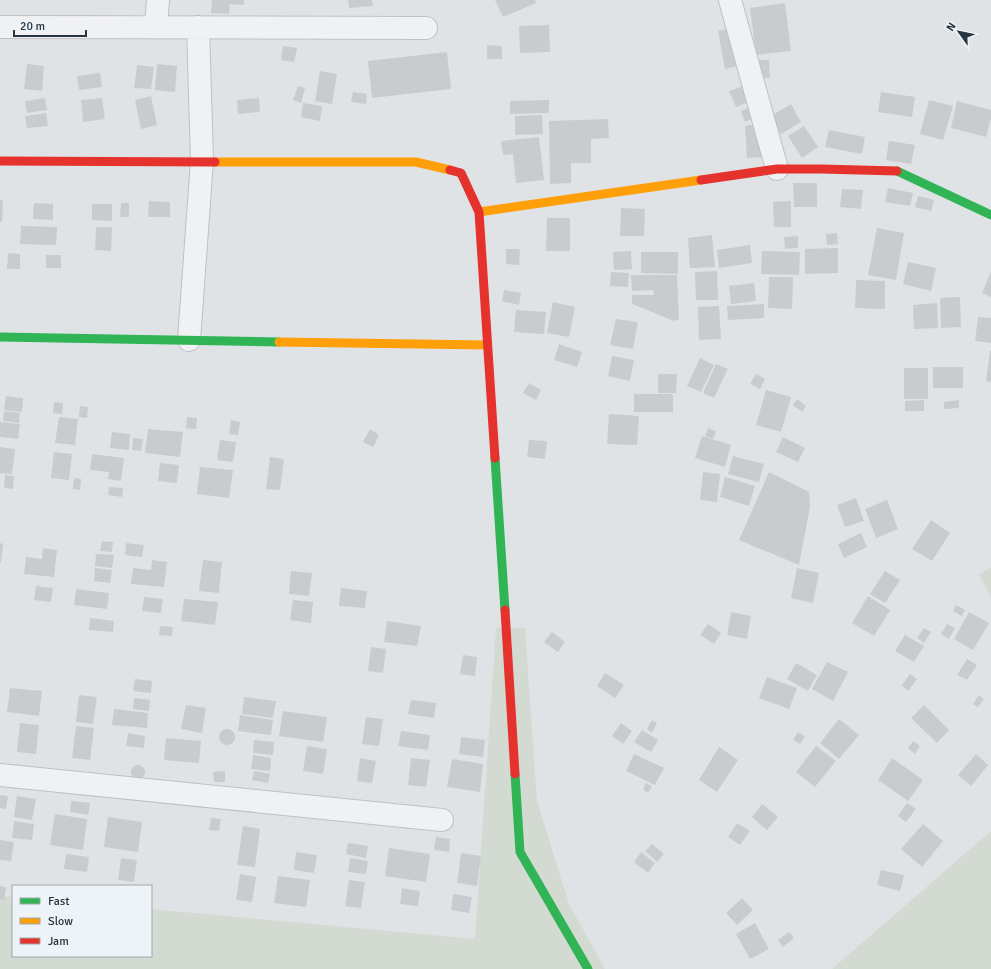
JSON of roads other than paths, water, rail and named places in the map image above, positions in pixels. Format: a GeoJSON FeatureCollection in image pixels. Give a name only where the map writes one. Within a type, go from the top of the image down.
{"type":"FeatureCollection","features":[{"type":"Feature","properties":{"kind":"street"},"geometry":{"type":"LineString","coordinates":[[156,27],[158,0]]}},
{"type":"Feature","properties":{"kind":"street"},"geometry":{"type":"LineString","coordinates":[[730,0],[777,169]]}},
{"type":"Feature","properties":{"kind":"street"},"geometry":{"type":"LineString","coordinates":[[0,27],[426,28]]}},
{"type":"Feature","properties":{"kind":"street"},"geometry":{"type":"LineString","coordinates":[[189,340],[202,161],[198,27]]}},
{"type":"Feature","properties":{"kind":"street"},"geometry":{"type":"LineString","coordinates":[[0,161],[416,162],[461,173],[478,212],[520,852],[588,969]]}},
{"type":"Feature","properties":{"kind":"street"},"geometry":{"type":"LineString","coordinates":[[478,212],[777,169],[821,169],[898,171],[991,215]]}},
{"type":"Feature","properties":{"kind":"street"},"geometry":{"type":"LineString","coordinates":[[0,337],[487,345]]}},
{"type":"Feature","properties":{"kind":"street"},"geometry":{"type":"LineString","coordinates":[[0,775],[442,820]]}}]}
